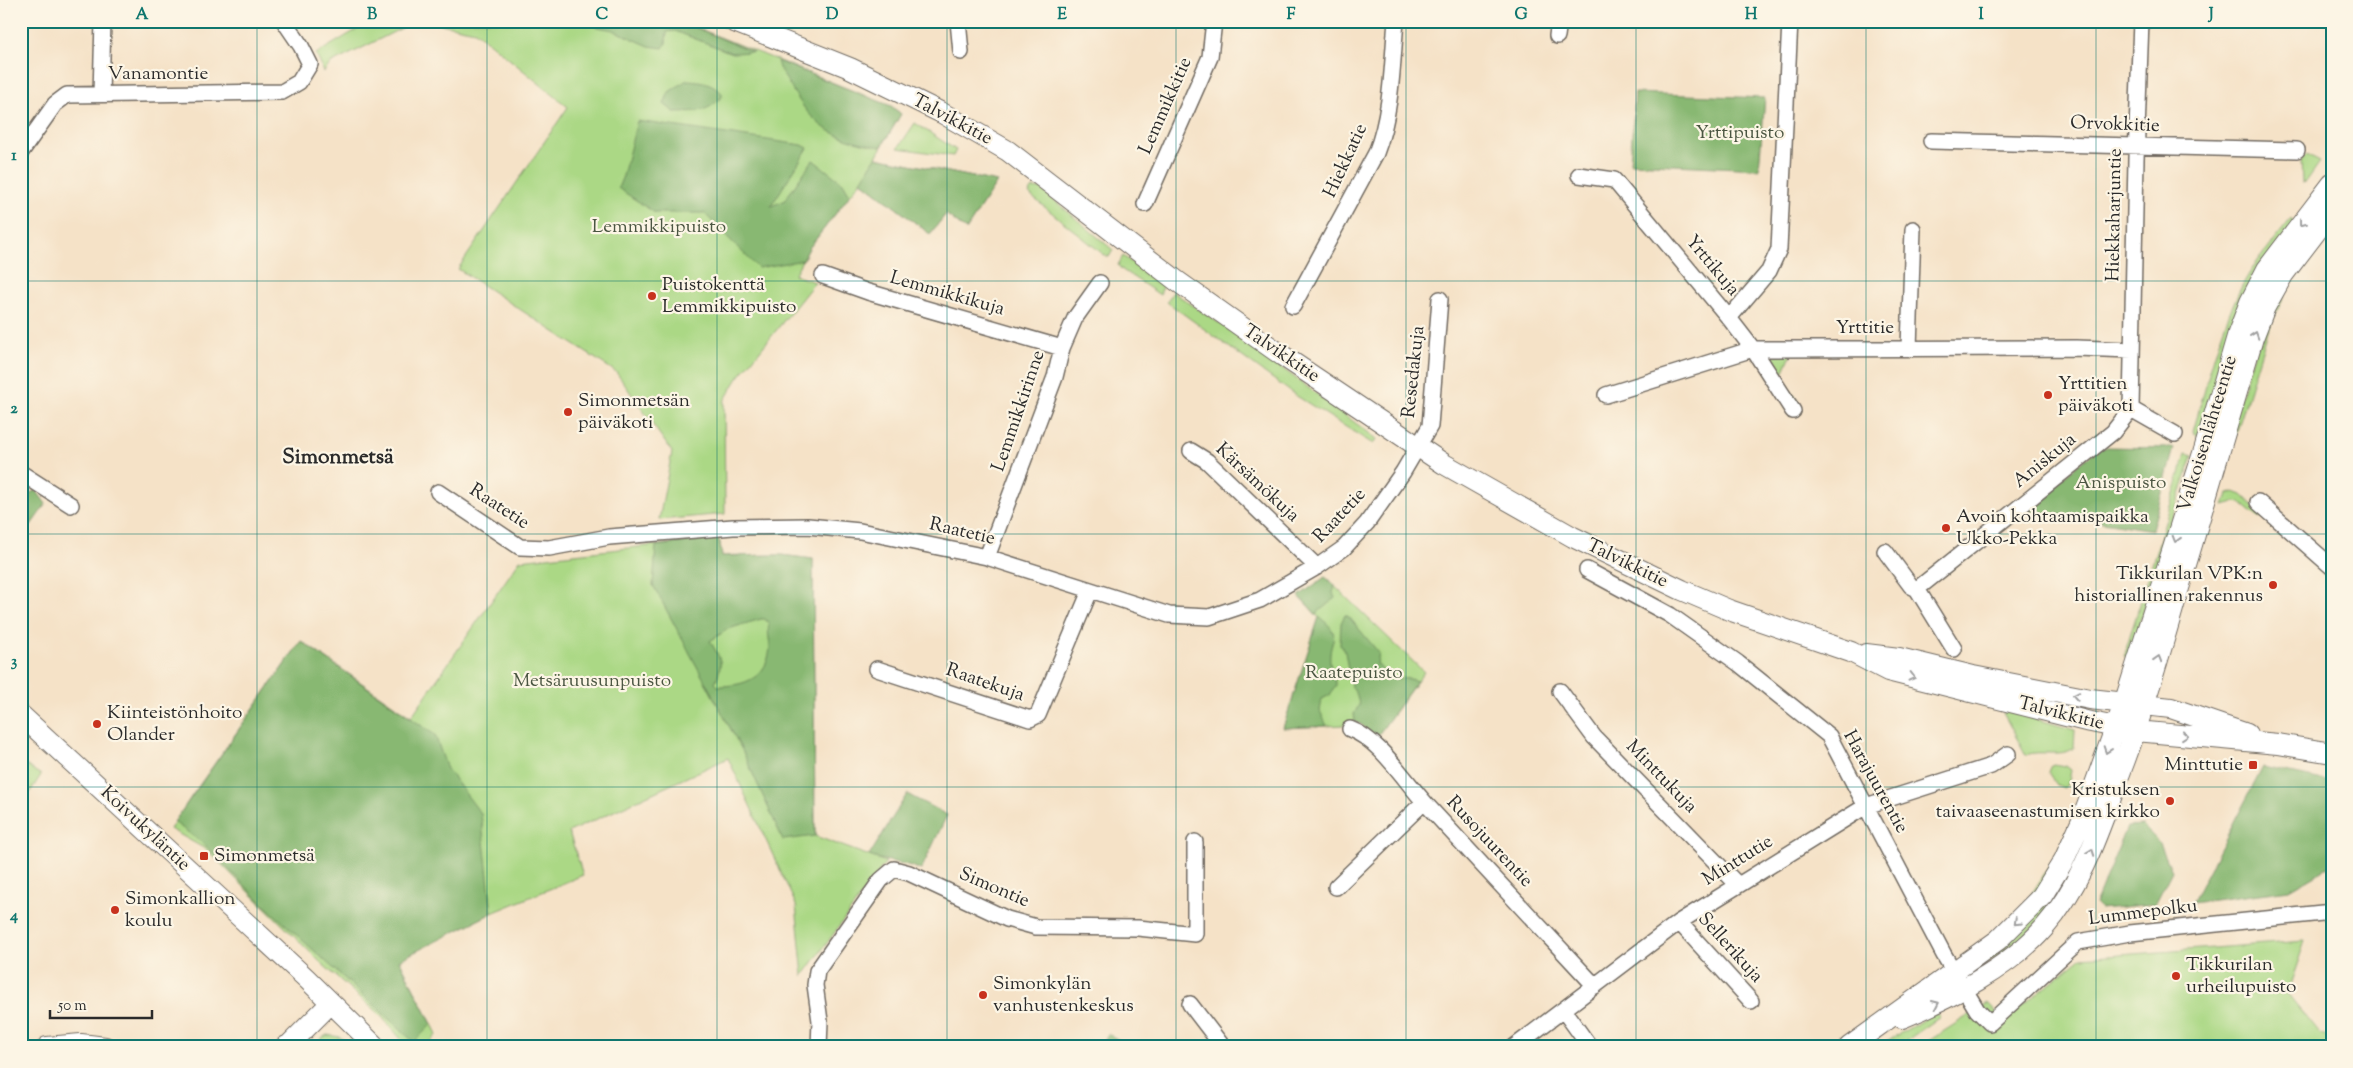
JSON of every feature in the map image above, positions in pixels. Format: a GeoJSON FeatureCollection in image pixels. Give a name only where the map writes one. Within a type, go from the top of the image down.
{"type":"FeatureCollection","features":[{"type":"Feature","properties":{"kind":"main road","name":"Talvikkitie"},"geometry":{"type":"LineString","coordinates":[[732,21],[850,68],[942,113],[1008,151],[1177,281],[1283,356],[1418,447],[1573,537],[1639,570],[1729,610],[1852,652],[1888,671],[2115,728],[2278,744],[2332,753]]}},
{"type":"Feature","properties":{"kind":"main road","name":"Valkoisenlähteentie"},"geometry":{"type":"LineString","coordinates":[[1959,980],[2036,903],[2049,886],[2064,860],[2082,820],[2124,704],[2204,450],[2238,333],[2250,302],[2267,268],[2332,184]]}},
{"type":"Feature","properties":{"kind":"main road","name":"Valkoisenlähteentie"},"geometry":{"type":"LineString","coordinates":[[1959,980],[1990,972],[2033,939],[2070,895],[2088,860],[2136,731],[2250,347],[2265,307],[2282,274],[2332,211]]}},
{"type":"Feature","properties":{"kind":"main road","name":"Talvikkitie"},"geometry":{"type":"LineString","coordinates":[[1852,652],[1899,658],[1972,676],[2124,704],[2171,708],[2278,744]]}},
{"type":"Feature","properties":{"kind":"main road","name":"Koivukyläntie"},"geometry":{"type":"LineString","coordinates":[[21,715],[376,1047]]}},
{"type":"Feature","properties":{"kind":"main road"},"geometry":{"type":"LineString","coordinates":[[1849,1047],[1875,1029],[1939,1003],[1959,980]]}},
{"type":"Feature","properties":{"kind":"main road"},"geometry":{"type":"LineString","coordinates":[[284,1047],[296,1038],[331,1003]]}},
{"type":"Feature","properties":{"kind":"main road"},"geometry":{"type":"LineString","coordinates":[[47,1047],[81,1044],[105,1047]]}},
{"type":"Feature","properties":{"kind":"street"},"geometry":{"type":"LineString","coordinates":[[101,94],[103,21]]}},
{"type":"Feature","properties":{"kind":"street","name":"Vanamontie"},"geometry":{"type":"LineString","coordinates":[[21,152],[55,104],[61,99],[76,94],[282,92],[299,82],[310,64],[301,46],[284,21]]}},
{"type":"Feature","properties":{"kind":"street"},"geometry":{"type":"LineString","coordinates":[[958,21],[961,52]]}},
{"type":"Feature","properties":{"kind":"street","name":"Lemmikkitie"},"geometry":{"type":"LineString","coordinates":[[1145,204],[1210,57],[1214,21]]}},
{"type":"Feature","properties":{"kind":"street","name":"Hiekkatie"},"geometry":{"type":"LineString","coordinates":[[1293,306],[1376,153],[1387,118],[1396,21]]}},
{"type":"Feature","properties":{"kind":"street"},"geometry":{"type":"LineString","coordinates":[[1729,318],[1769,271],[1779,249],[1786,138],[1790,21]]}},
{"type":"Feature","properties":{"kind":"street","name":"Hiekkaharjuntie"},"geometry":{"type":"LineString","coordinates":[[2131,409],[2141,21]]}},
{"type":"Feature","properties":{"kind":"street","name":"Orvokkitie"},"geometry":{"type":"LineString","coordinates":[[1931,141],[2297,150]]}},
{"type":"Feature","properties":{"kind":"street","name":"Yrttikuja"},"geometry":{"type":"LineString","coordinates":[[1579,175],[1614,180],[1729,318],[1753,350],[1793,411]]}},
{"type":"Feature","properties":{"kind":"street"},"geometry":{"type":"LineString","coordinates":[[1909,348],[1913,229]]}},
{"type":"Feature","properties":{"kind":"street","name":"Lemmikkikuja"},"geometry":{"type":"LineString","coordinates":[[823,276],[868,292],[1062,348]]}},
{"type":"Feature","properties":{"kind":"street","name":"Lemmikkirinne"},"geometry":{"type":"LineString","coordinates":[[987,557],[1055,377],[1062,348],[1074,318],[1100,283]]}},
{"type":"Feature","properties":{"kind":"street","name":"Resedakuja"},"geometry":{"type":"LineString","coordinates":[[1418,447],[1430,426],[1440,299]]}},
{"type":"Feature","properties":{"kind":"street","name":"Yrttitie"},"geometry":{"type":"LineString","coordinates":[[1606,395],[1753,350],[1909,348],[2132,350]]}},
{"type":"Feature","properties":{"kind":"street"},"geometry":{"type":"LineString","coordinates":[[2131,409],[2174,434]]}},
{"type":"Feature","properties":{"kind":"street","name":"Aniskuja"},"geometry":{"type":"LineString","coordinates":[[1917,589],[2113,432],[2131,409]]}},
{"type":"Feature","properties":{"kind":"street","name":"Raatetie"},"geometry":{"type":"LineString","coordinates":[[438,492],[520,547],[549,548],[610,537],[697,529],[808,526],[860,531],[987,557],[1169,615],[1209,617],[1260,600],[1317,567],[1344,548],[1367,523],[1418,447]]}},
{"type":"Feature","properties":{"kind":"street","name":"Kärsämökuja"},"geometry":{"type":"LineString","coordinates":[[1191,451],[1207,461],[1317,567]]}},
{"type":"Feature","properties":{"kind":"street"},"geometry":{"type":"LineString","coordinates":[[21,472],[71,505]]}},
{"type":"Feature","properties":{"kind":"street"},"geometry":{"type":"LineString","coordinates":[[2258,502],[2332,567]]}},
{"type":"Feature","properties":{"kind":"street"},"geometry":{"type":"LineString","coordinates":[[1885,551],[1911,586],[1917,589],[1954,649]]}},
{"type":"Feature","properties":{"kind":"street","name":"Harajuurentie"},"geometry":{"type":"LineString","coordinates":[[1587,570],[1670,615],[1738,663],[1828,736],[1959,980],[1977,1010],[1990,1022]]}},
{"type":"Feature","properties":{"kind":"street","name":"Raatekuja"},"geometry":{"type":"LineString","coordinates":[[877,669],[1030,719],[1038,715],[1090,591]]}},
{"type":"Feature","properties":{"kind":"street","name":"Minttukuja"},"geometry":{"type":"LineString","coordinates":[[1560,691],[1594,737],[1738,885]]}},
{"type":"Feature","properties":{"kind":"street","name":"Rusojuurentie"},"geometry":{"type":"LineString","coordinates":[[1350,730],[1363,734],[1376,746],[1424,802],[1595,986]]}},
{"type":"Feature","properties":{"kind":"street","name":"Minttutie"},"geometry":{"type":"LineString","coordinates":[[1514,1047],[1680,922],[1866,806],[1991,766],[2008,754]]}},
{"type":"Feature","properties":{"kind":"street"},"geometry":{"type":"LineString","coordinates":[[1336,887],[1424,802]]}},
{"type":"Feature","properties":{"kind":"street","name":"Simontie"},"geometry":{"type":"LineString","coordinates":[[819,1047],[820,1021],[815,986],[818,971],[881,880],[894,869],[909,873],[1007,919],[1036,927],[1138,928],[1195,934],[1195,842]]}},
{"type":"Feature","properties":{"kind":"street","name":"Lummepolku"},"geometry":{"type":"LineString","coordinates":[[1990,1022],[2078,942],[2130,933],[2332,912]]}},
{"type":"Feature","properties":{"kind":"street","name":"Sellerikuja"},"geometry":{"type":"LineString","coordinates":[[1680,922],[1751,1001]]}},
{"type":"Feature","properties":{"kind":"street"},"geometry":{"type":"LineString","coordinates":[[1190,1004],[1223,1047]]}},
{"type":"Feature","properties":{"kind":"street"},"geometry":{"type":"LineString","coordinates":[[1564,1011],[1590,1047]]}},
{"type":"Feature","properties":{"kind":"green space"},"geometry":{"type":"Polygon","coordinates":[[[371,21],[416,21],[330,64],[324,72],[316,54],[371,21]]]}},
{"type":"Feature","properties":{"kind":"green space","name":"Lemmikkipuisto"},"geometry":{"type":"Polygon","coordinates":[[[426,21],[680,21],[891,106],[901,114],[876,157],[997,182],[966,230],[946,214],[930,234],[861,181],[809,248],[794,275],[815,282],[738,378],[724,401],[725,514],[659,520],[672,452],[616,372],[458,269],[568,107],[475,31],[426,21]]]}},
{"type":"Feature","properties":{"kind":"green space"},"geometry":{"type":"Polygon","coordinates":[[[569,21],[680,21],[753,52],[732,53],[675,31],[667,32],[666,43],[663,48],[649,46],[613,30],[569,21]]]}},
{"type":"Feature","properties":{"kind":"green space"},"geometry":{"type":"Polygon","coordinates":[[[777,61],[891,106],[901,114],[881,147],[845,138],[821,125],[800,102],[779,68],[777,61]]]}},
{"type":"Feature","properties":{"kind":"green space"},"geometry":{"type":"Polygon","coordinates":[[[687,80],[702,82],[716,87],[723,95],[712,106],[707,108],[695,111],[674,112],[664,104],[669,92],[687,80]]]}},
{"type":"Feature","properties":{"kind":"green space","name":"Yrttipuisto"},"geometry":{"type":"Polygon","coordinates":[[[1635,93],[1765,98],[1759,169],[1630,163],[1635,93]]]}},
{"type":"Feature","properties":{"kind":"green space"},"geometry":{"type":"Polygon","coordinates":[[[637,121],[802,145],[808,148],[771,206],[784,201],[813,160],[843,183],[850,195],[809,248],[803,260],[758,268],[704,213],[655,213],[618,188],[623,176],[637,121]]]}},
{"type":"Feature","properties":{"kind":"green space"},"geometry":{"type":"Polygon","coordinates":[[[915,123],[956,150],[953,156],[898,148],[915,123]]]}},
{"type":"Feature","properties":{"kind":"green space"},"geometry":{"type":"Polygon","coordinates":[[[2306,155],[2320,162],[2306,182],[2302,183],[2301,159],[2306,155]]]}},
{"type":"Feature","properties":{"kind":"green space"},"geometry":{"type":"Polygon","coordinates":[[[876,157],[997,182],[966,230],[946,214],[930,234],[861,181],[876,157]]]}},
{"type":"Feature","properties":{"kind":"green space"},"geometry":{"type":"Polygon","coordinates":[[[1033,188],[1041,189],[1113,250],[1109,257],[1031,196],[1029,193],[1033,188]]]}},
{"type":"Feature","properties":{"kind":"green space"},"geometry":{"type":"Polygon","coordinates":[[[2291,219],[2294,222],[2199,436],[2194,434],[2212,362],[2238,294],[2262,255],[2291,219]]]}},
{"type":"Feature","properties":{"kind":"green space"},"geometry":{"type":"Polygon","coordinates":[[[1123,256],[1163,285],[1160,295],[1121,269],[1118,265],[1123,256]]]}},
{"type":"Feature","properties":{"kind":"green space"},"geometry":{"type":"Polygon","coordinates":[[[2292,279],[2269,328],[2232,447],[2225,445],[2267,313],[2292,279]]]}},
{"type":"Feature","properties":{"kind":"green space"},"geometry":{"type":"Polygon","coordinates":[[[1173,292],[1247,342],[1377,439],[1373,444],[1295,395],[1167,302],[1173,292]]]}},
{"type":"Feature","properties":{"kind":"green space"},"geometry":{"type":"Polygon","coordinates":[[[1792,352],[1781,378],[1798,401],[1795,403],[1770,362],[1773,355],[1792,352]]]}},
{"type":"Feature","properties":{"kind":"green space","name":"Anispuisto"},"geometry":{"type":"Polygon","coordinates":[[[2100,447],[2174,448],[2152,530],[2023,509],[2100,447]]]}},
{"type":"Feature","properties":{"kind":"green space"},"geometry":{"type":"Polygon","coordinates":[[[2186,454],[2193,456],[2160,554],[2129,657],[2124,656],[2186,454]]]}},
{"type":"Feature","properties":{"kind":"green space"},"geometry":{"type":"Polygon","coordinates":[[[36,490],[46,504],[21,539],[21,498],[36,490]]]}},
{"type":"Feature","properties":{"kind":"green space"},"geometry":{"type":"Polygon","coordinates":[[[2234,492],[2242,495],[2263,515],[2260,519],[2241,503],[2235,502],[2224,505],[2228,494],[2234,492]]]}},
{"type":"Feature","properties":{"kind":"green space","name":"Metsäruusunpuisto"},"geometry":{"type":"Polygon","coordinates":[[[719,538],[722,556],[781,555],[813,559],[815,836],[886,862],[803,976],[796,905],[728,758],[569,832],[583,875],[492,913],[399,959],[437,1034],[426,1047],[408,1047],[381,1016],[320,962],[207,850],[170,829],[301,641],[411,717],[520,560],[719,538]]]}},
{"type":"Feature","properties":{"kind":"green space"},"geometry":{"type":"Polygon","coordinates":[[[719,538],[722,556],[781,555],[813,559],[815,836],[783,840],[742,750],[653,585],[656,546],[719,538]],[[765,619],[728,629],[710,641],[720,661],[720,670],[715,683],[718,686],[746,682],[764,667],[770,648],[769,624],[765,619]]]}},
{"type":"Feature","properties":{"kind":"green space","name":"Raatepuisto"},"geometry":{"type":"Polygon","coordinates":[[[1325,577],[1424,672],[1375,739],[1362,725],[1355,722],[1345,725],[1283,728],[1319,618],[1299,596],[1325,577]]]}},
{"type":"Feature","properties":{"kind":"green space"},"geometry":{"type":"Polygon","coordinates":[[[1325,577],[1335,585],[1333,593],[1335,598],[1316,614],[1299,596],[1325,577]]]}},
{"type":"Feature","properties":{"kind":"green space"},"geometry":{"type":"Polygon","coordinates":[[[1345,615],[1349,617],[1379,653],[1377,664],[1385,673],[1392,677],[1417,681],[1375,739],[1362,725],[1355,722],[1354,714],[1359,705],[1357,695],[1351,686],[1345,652],[1340,645],[1341,623],[1345,615]]]}},
{"type":"Feature","properties":{"kind":"green space"},"geometry":{"type":"Polygon","coordinates":[[[1319,617],[1327,623],[1334,638],[1330,662],[1336,685],[1330,695],[1322,699],[1320,711],[1327,726],[1283,728],[1319,617]]]}},
{"type":"Feature","properties":{"kind":"green space"},"geometry":{"type":"Polygon","coordinates":[[[301,641],[435,735],[447,769],[481,814],[492,913],[399,960],[432,1024],[414,1042],[263,904],[205,845],[174,822],[301,641]]]}},
{"type":"Feature","properties":{"kind":"green space"},"geometry":{"type":"Polygon","coordinates":[[[2008,711],[2075,730],[2074,748],[2057,753],[2032,753],[2026,755],[2003,713],[2008,711]]]}},
{"type":"Feature","properties":{"kind":"green space"},"geometry":{"type":"Polygon","coordinates":[[[21,762],[41,775],[21,806],[21,762]]]}},
{"type":"Feature","properties":{"kind":"green space"},"geometry":{"type":"Polygon","coordinates":[[[2051,765],[2066,766],[2071,770],[2069,782],[2064,788],[2057,785],[2048,772],[2051,765]]]}},
{"type":"Feature","properties":{"kind":"green space"},"geometry":{"type":"Polygon","coordinates":[[[2263,767],[2332,782],[2332,865],[2289,890],[2192,903],[2263,767]]]}},
{"type":"Feature","properties":{"kind":"green space"},"geometry":{"type":"Polygon","coordinates":[[[2109,771],[2082,849],[2053,904],[2026,934],[1978,970],[1978,964],[1997,949],[2109,771]]]}},
{"type":"Feature","properties":{"kind":"green space"},"geometry":{"type":"Polygon","coordinates":[[[907,794],[947,815],[921,870],[909,865],[869,856],[907,794]]]}},
{"type":"Feature","properties":{"kind":"green space"},"geometry":{"type":"Polygon","coordinates":[[[2143,826],[2159,842],[2172,871],[2155,904],[2100,909],[2095,904],[2127,827],[2143,826]]]}},
{"type":"Feature","properties":{"kind":"green space","name":"Tikkurilan urheilupuisto"},"geometry":{"type":"Polygon","coordinates":[[[2305,941],[2287,994],[2319,1034],[2332,1039],[2332,1047],[1919,1047],[1988,1003],[2004,1020],[2081,958],[2305,941]]]}},
{"type":"Feature","properties":{"kind":"green space"},"geometry":{"type":"Polygon","coordinates":[[[1936,1013],[1940,1017],[1897,1047],[1876,1047],[1936,1013]]]}},
{"type":"Feature","properties":{"kind":"green space"},"geometry":{"type":"Polygon","coordinates":[[[1108,1034],[1132,1047],[1102,1047],[1108,1034]]]}},
{"type":"Feature","properties":{"kind":"green space"},"geometry":{"type":"Polygon","coordinates":[[[327,1035],[340,1037],[352,1047],[330,1047],[320,1039],[327,1035]]]}},
{"type":"Feature","properties":{"kind":"place","name":"Puistokenttä Lemmikkipuisto"},"geometry":{"type":"Point","coordinates":[652,296]}},
{"type":"Feature","properties":{"kind":"place","name":"Yrttitien päiväkoti"},"geometry":{"type":"Point","coordinates":[2048,395]}},
{"type":"Feature","properties":{"kind":"place","name":"Simonmetsän päiväkoti"},"geometry":{"type":"Point","coordinates":[568,412]}},
{"type":"Feature","properties":{"kind":"place","name":"Avoin kohtaamispaikka Ukko-Pekka"},"geometry":{"type":"Point","coordinates":[1946,528]}},
{"type":"Feature","properties":{"kind":"place","name":"Tikkurilan VPK:n historiallinen rakennus"},"geometry":{"type":"Point","coordinates":[2273,585]}},
{"type":"Feature","properties":{"kind":"place","name":"Kiinteistönhoito Olander"},"geometry":{"type":"Point","coordinates":[97,724]}},
{"type":"Feature","properties":{"kind":"place","name":"Minttutie"},"geometry":{"type":"Point","coordinates":[2253,765]}},
{"type":"Feature","properties":{"kind":"place","name":"Kristuksen taivaaseenastumisen kirkko"},"geometry":{"type":"Point","coordinates":[2170,801]}},
{"type":"Feature","properties":{"kind":"place","name":"Simonmetsä"},"geometry":{"type":"Point","coordinates":[204,856]}},
{"type":"Feature","properties":{"kind":"place","name":"Simonkallion koulu"},"geometry":{"type":"Point","coordinates":[115,910]}},
{"type":"Feature","properties":{"kind":"place","name":"Tikkurilan urheilupuisto"},"geometry":{"type":"Point","coordinates":[2176,976]}},
{"type":"Feature","properties":{"kind":"place","name":"Simonkylän vanhustenkeskus"},"geometry":{"type":"Point","coordinates":[983,995]}},
{"type":"Feature","properties":{"kind":"district","name":"Simonmetsä"},"geometry":{"type":"Point","coordinates":[338,458]}}]}
